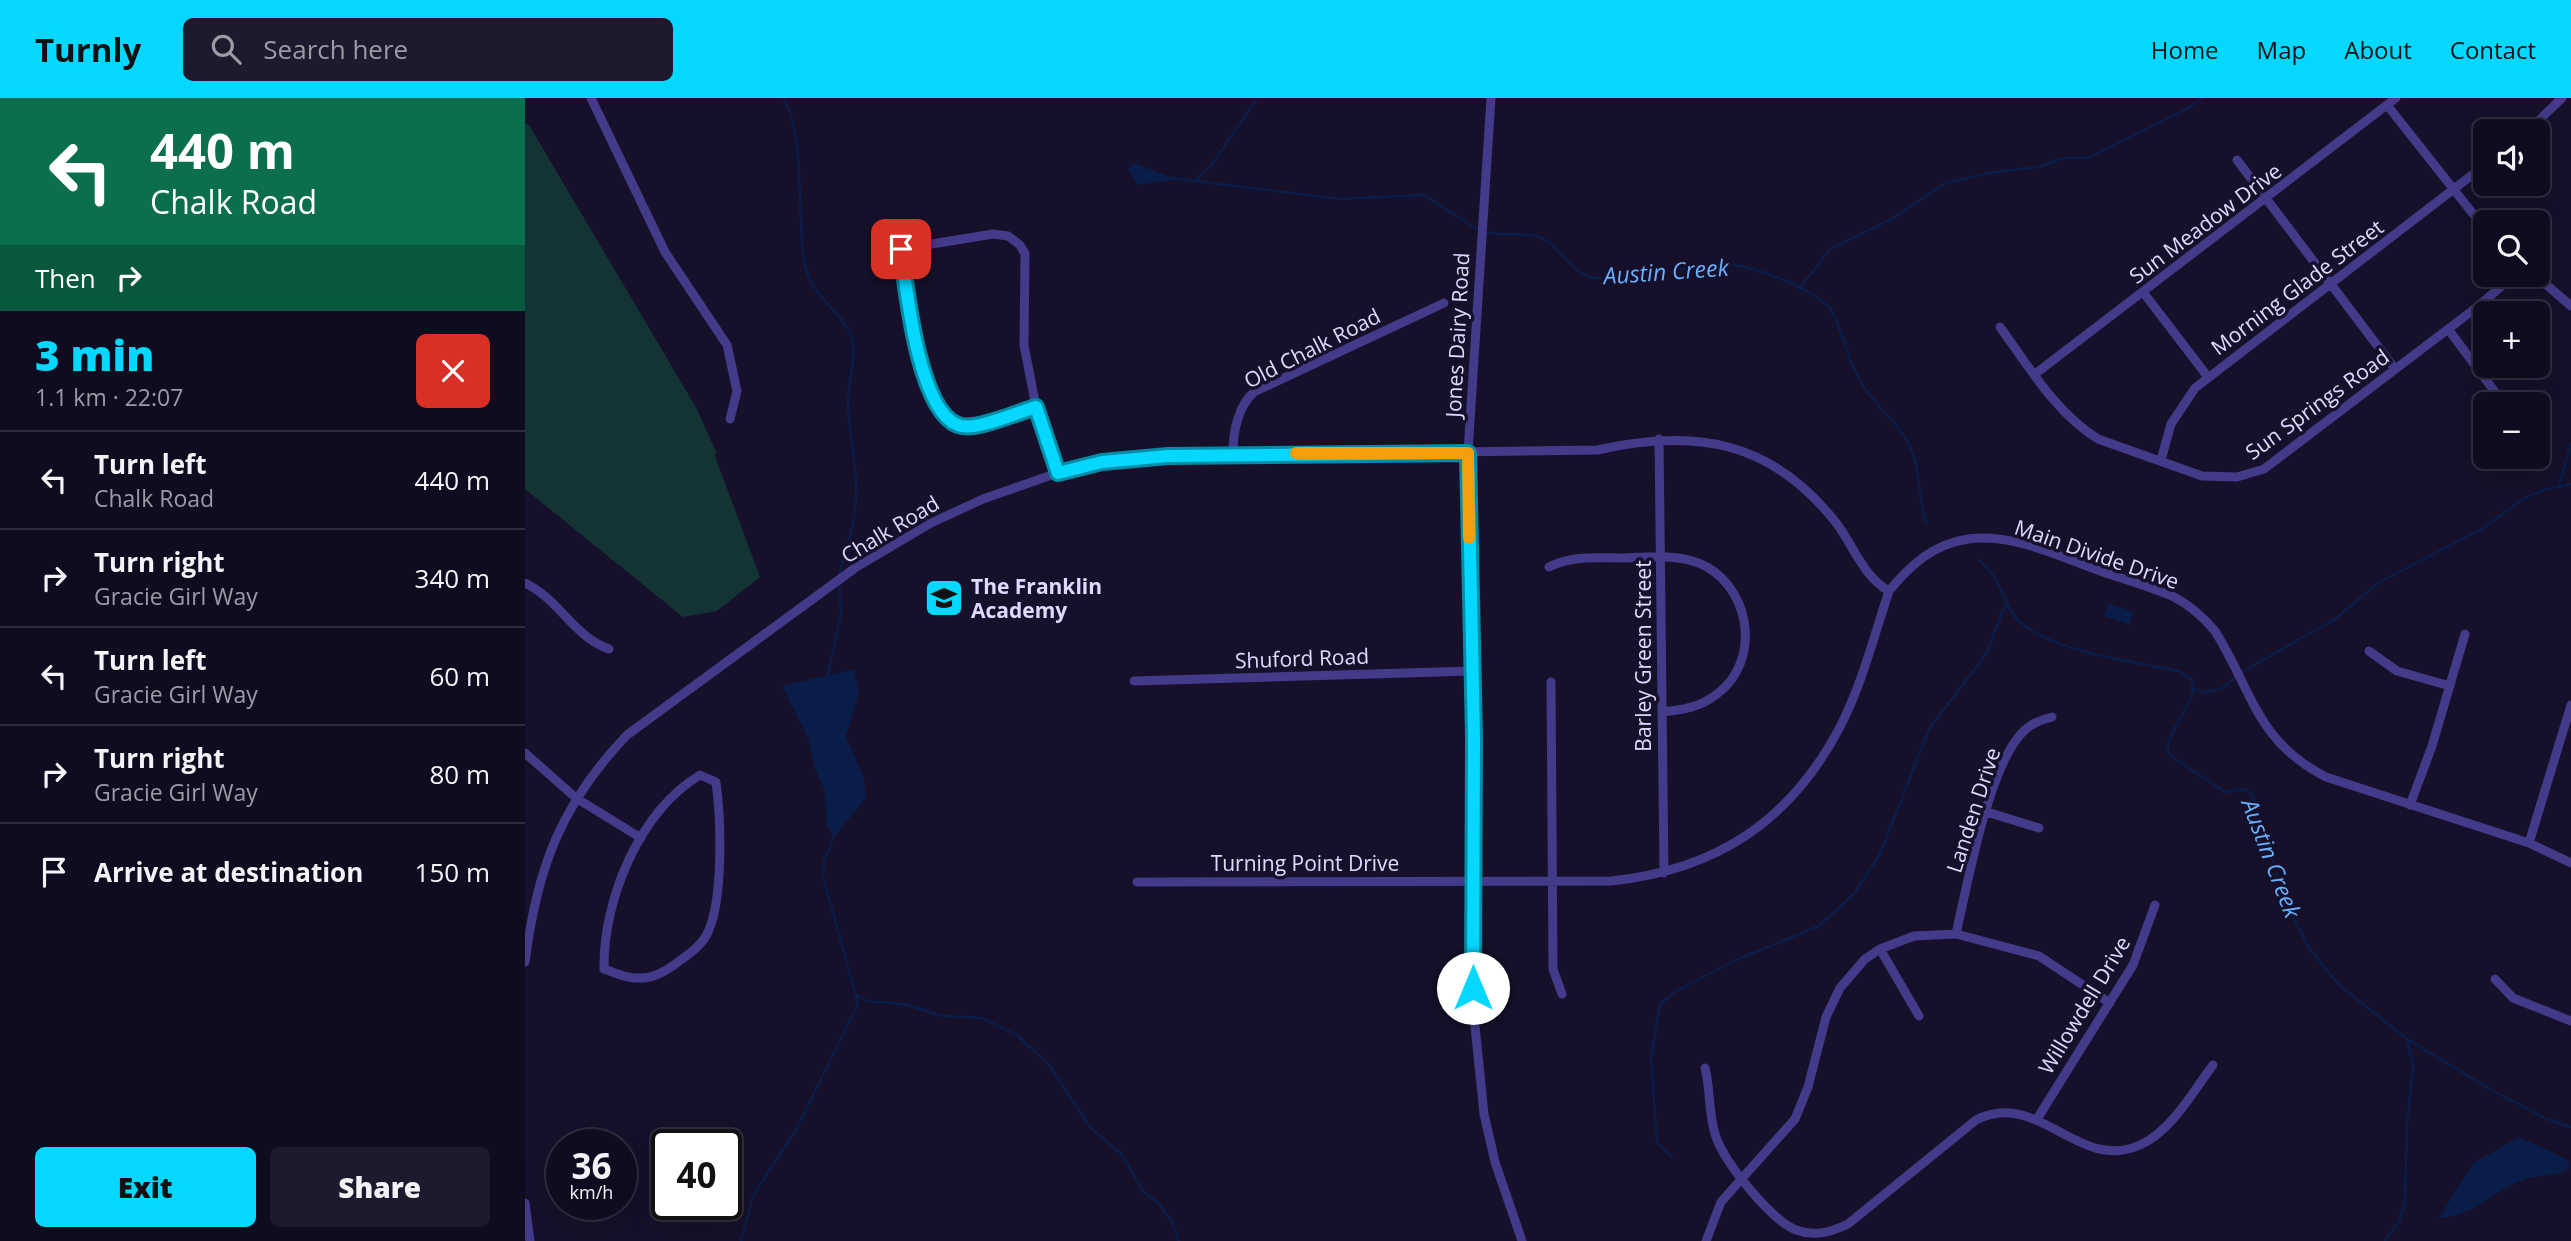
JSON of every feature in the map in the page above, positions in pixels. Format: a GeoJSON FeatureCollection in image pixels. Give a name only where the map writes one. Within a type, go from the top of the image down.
{"type":"FeatureCollection","features":[{"type":"Feature","properties":{"kind":"street"},"geometry":{"type":"LineString","coordinates":[[591,98],[665,252],[727,345],[737,391],[730,419]]}},
{"type":"Feature","properties":{"kind":"street","name":"Jones Dairy Road"},"geometry":{"type":"LineString","coordinates":[[1491,98],[1468,453],[1474,879],[1473,1006],[1484,1114],[1495,1162],[1522,1241]]}},
{"type":"Feature","properties":{"kind":"street","name":"Sun Meadow Drive"},"geometry":{"type":"LineString","coordinates":[[2035,374],[2396,98]]}},
{"type":"Feature","properties":{"kind":"street"},"geometry":{"type":"LineString","coordinates":[[2541,119],[2562,99]]}},
{"type":"Feature","properties":{"kind":"street"},"geometry":{"type":"LineString","coordinates":[[2387,105],[2473,215]]}},
{"type":"Feature","properties":{"kind":"street"},"geometry":{"type":"LineString","coordinates":[[2237,160],[2395,369]]}},
{"type":"Feature","properties":{"kind":"street","name":"Morning Glade Street"},"geometry":{"type":"LineString","coordinates":[[2161,460],[2178,410],[2208,377],[2473,174]]}},
{"type":"Feature","properties":{"kind":"street"},"geometry":{"type":"LineString","coordinates":[[1036,407],[970,427],[957,425],[948,419],[923,376],[916,350],[901,249],[993,234],[1008,236],[1020,244],[1027,264],[1024,345],[1036,407],[1058,473]]}},
{"type":"Feature","properties":{"kind":"street","name":"Sun Springs Road"},"geometry":{"type":"LineString","coordinates":[[2000,327],[2070,419],[2085,431],[2098,439],[2202,476],[2225,479],[2250,474],[2278,459],[2499,287]]}},
{"type":"Feature","properties":{"kind":"street"},"geometry":{"type":"LineString","coordinates":[[2549,287],[2571,306]]}},
{"type":"Feature","properties":{"kind":"street"},"geometry":{"type":"LineString","coordinates":[[2143,292],[2208,377]]}},
{"type":"Feature","properties":{"kind":"street","name":"Old Chalk Road"},"geometry":{"type":"LineString","coordinates":[[1233,453],[1239,414],[1245,400],[1254,392],[1444,303]]}},
{"type":"Feature","properties":{"kind":"street"},"geometry":{"type":"LineString","coordinates":[[2448,329],[2495,392]]}},
{"type":"Feature","properties":{"kind":"street","name":"Chalk Road"},"geometry":{"type":"LineString","coordinates":[[525,962],[545,866],[559,826],[606,757],[627,735],[883,549],[953,512],[1058,473],[1128,458],[1233,453],[1597,450],[1660,439],[1690,439],[1719,444],[1757,457],[1789,476],[1823,506],[1866,570],[1889,591]]}},
{"type":"Feature","properties":{"kind":"street","name":"Barley Green Street"},"geometry":{"type":"LineString","coordinates":[[1660,439],[1664,873]]}},
{"type":"Feature","properties":{"kind":"street","name":"Main Divide Drive"},"geometry":{"type":"LineString","coordinates":[[1474,879],[1611,881],[1664,873],[1703,861],[1739,842],[1778,812],[1800,787],[1840,727],[1889,591],[1914,562],[1927,554],[1969,539],[1997,539],[2033,547],[2167,594],[2196,611],[2215,631],[2255,711],[2282,748],[2326,777],[2529,843],[2571,863]]}},
{"type":"Feature","properties":{"kind":"street"},"geometry":{"type":"LineString","coordinates":[[1549,566],[1566,558],[1660,557],[1691,560],[1720,577],[1737,599],[1746,635],[1738,669],[1720,693],[1690,708],[1662,712]]}},
{"type":"Feature","properties":{"kind":"street"},"geometry":{"type":"LineString","coordinates":[[525,583],[552,602],[591,643],[609,649]]}},
{"type":"Feature","properties":{"kind":"street"},"geometry":{"type":"LineString","coordinates":[[2410,805],[2465,634]]}},
{"type":"Feature","properties":{"kind":"street"},"geometry":{"type":"LineString","coordinates":[[2369,651],[2396,671],[2450,686]]}},
{"type":"Feature","properties":{"kind":"street","name":"Shuford Road"},"geometry":{"type":"LineString","coordinates":[[1134,681],[1472,671]]}},
{"type":"Feature","properties":{"kind":"street"},"geometry":{"type":"LineString","coordinates":[[1551,682],[1553,969],[1562,994]]}},
{"type":"Feature","properties":{"kind":"street"},"geometry":{"type":"LineString","coordinates":[[2529,843],[2571,705]]}},
{"type":"Feature","properties":{"kind":"street","name":"Landen Drive"},"geometry":{"type":"LineString","coordinates":[[1957,934],[1987,812],[2008,752],[2033,722],[2052,717]]}},
{"type":"Feature","properties":{"kind":"street"},"geometry":{"type":"LineString","coordinates":[[525,753],[576,798],[641,838]]}},
{"type":"Feature","properties":{"kind":"street"},"geometry":{"type":"LineString","coordinates":[[700,775],[716,782],[720,869],[711,924],[705,937],[690,954],[659,976],[633,979],[604,969],[604,954],[615,894],[641,838],[675,795],[693,779],[700,775]]}},
{"type":"Feature","properties":{"kind":"street"},"geometry":{"type":"LineString","coordinates":[[1987,812],[2039,828]]}},
{"type":"Feature","properties":{"kind":"street","name":"Turning Point Drive"},"geometry":{"type":"LineString","coordinates":[[1137,882],[1474,879]]}},
{"type":"Feature","properties":{"kind":"street","name":"Willowdell Drive"},"geometry":{"type":"LineString","coordinates":[[2037,1119],[2076,1052],[2133,965],[2155,905]]}},
{"type":"Feature","properties":{"kind":"street"},"geometry":{"type":"LineString","coordinates":[[1706,1241],[1721,1202],[1740,1179],[1766,1155],[1795,1119],[1808,1087],[1833,1001],[1852,972],[1880,949],[1914,936],[1939,932],[1957,934],[2039,956],[2110,1003]]}},
{"type":"Feature","properties":{"kind":"street"},"geometry":{"type":"LineString","coordinates":[[1880,949],[1919,1016]]}},
{"type":"Feature","properties":{"kind":"street"},"geometry":{"type":"LineString","coordinates":[[2495,979],[2513,998],[2571,1021]]}},
{"type":"Feature","properties":{"kind":"street"},"geometry":{"type":"LineString","coordinates":[[1705,1068],[1716,1138],[1725,1160],[1740,1179],[1795,1230],[1823,1234],[1848,1224],[1976,1120],[1989,1113],[2020,1112],[2083,1145],[2104,1150],[2142,1145],[2161,1131],[2213,1065]]}},
{"type":"Feature","properties":{"kind":"street"},"geometry":{"type":"LineString","coordinates":[[525,1203],[530,1241]]}},
{"type":"Feature","properties":{"kind":"green space"},"geometry":{"type":"Polygon","coordinates":[[[525,124],[529,125],[697,409],[716,452],[715,456],[760,577],[717,611],[683,617],[525,489],[525,124]]]}},
{"type":"Feature","properties":{"kind":"water"},"geometry":{"type":"Polygon","coordinates":[[[1134,163],[1171,177],[1171,180],[1137,185],[1128,170],[1134,163]]]}},
{"type":"Feature","properties":{"kind":"water"},"geometry":{"type":"Polygon","coordinates":[[[2108,603],[2134,612],[2130,625],[2104,616],[2108,603]]]}},
{"type":"Feature","properties":{"kind":"water"},"geometry":{"type":"Polygon","coordinates":[[[854,669],[859,693],[846,736],[864,778],[866,798],[834,837],[827,825],[824,789],[815,769],[808,738],[782,686],[854,669]]]}},
{"type":"Feature","properties":{"kind":"water"},"geometry":{"type":"Polygon","coordinates":[[[2519,1137],[2567,1159],[2570,1167],[2554,1175],[2523,1180],[2461,1214],[2439,1218],[2473,1163],[2519,1137]]]}},
{"type":"Feature","properties":{"kind":"waterway"},"geometry":{"type":"LineString","coordinates":[[784,98],[791,115],[798,155],[802,241],[807,273],[819,294],[846,327],[853,345],[848,404],[856,499],[852,528],[839,576]]}},
{"type":"Feature","properties":{"kind":"waterway"},"geometry":{"type":"LineString","coordinates":[[1197,179],[1211,166],[1257,98]]}},
{"type":"Feature","properties":{"kind":"waterway"},"geometry":{"type":"LineString","coordinates":[[1799,289],[1830,249],[1890,220],[1946,183],[1989,173],[2039,167],[2063,158],[2088,158],[2187,109],[2202,98]]}},
{"type":"Feature","properties":{"kind":"waterway","name":"Austin Creek"},"geometry":{"type":"LineString","coordinates":[[1169,178],[1340,199],[1424,195],[1479,230]]}},
{"type":"Feature","properties":{"kind":"waterway","name":"Austin Creek"},"geometry":{"type":"LineString","coordinates":[[1485,232],[1540,237],[1575,268],[1597,278],[1630,278],[1696,267],[1729,265],[1769,274],[1815,296],[1833,313],[1853,366],[1866,390],[1902,433],[1912,451],[1926,523]]}},
{"type":"Feature","properties":{"kind":"waterway"},"geometry":{"type":"LineString","coordinates":[[2559,485],[2571,443]]}},
{"type":"Feature","properties":{"kind":"waterway"},"geometry":{"type":"LineString","coordinates":[[2194,689],[2205,693],[2221,689],[2242,672],[2335,619],[2381,581],[2482,529],[2523,499],[2543,490],[2571,484]]}},
{"type":"Feature","properties":{"kind":"waterway","name":"Austin Creek"},"geometry":{"type":"LineString","coordinates":[[1979,560],[1992,574],[2016,618],[2030,629],[2069,647],[2179,671],[2191,679],[2191,696],[2171,735],[2168,754],[2225,792],[2245,789],[2253,795],[2285,901],[2309,948],[2339,985],[2407,1039],[2495,1092],[2547,1119],[2571,1127]]}},
{"type":"Feature","properties":{"kind":"waterway"},"geometry":{"type":"LineString","coordinates":[[827,679],[841,613],[839,583]]}},
{"type":"Feature","properties":{"kind":"waterway"},"geometry":{"type":"LineString","coordinates":[[1672,1158],[1657,1142],[1651,1057],[1660,1005],[1673,993],[1734,961],[1819,926],[1854,894],[1880,854],[1929,729],[1986,654],[2007,600]]}},
{"type":"Feature","properties":{"kind":"waterway"},"geometry":{"type":"LineString","coordinates":[[741,1241],[753,1196],[797,1128],[858,1004],[823,876],[824,861],[834,836]]}},
{"type":"Feature","properties":{"kind":"waterway"},"geometry":{"type":"LineString","coordinates":[[857,995],[867,1001],[904,1004],[942,1016],[982,1018],[1017,1035],[1050,1066],[1090,1127],[1121,1154],[1144,1192],[1159,1204],[1172,1222],[1179,1241]]}},
{"type":"Feature","properties":{"kind":"waterway"},"geometry":{"type":"LineString","coordinates":[[2385,1241],[2399,1221],[2405,1203],[2407,1126],[2413,1067],[2407,1039]]}},
{"type":"Feature","properties":{"kind":"slow traffic"},"geometry":{"type":"LineString","coordinates":[[1296,453],[1468,453],[1469,538]]}},
{"type":"Feature","properties":{"kind":"place","name":"The Franklin Academy"},"geometry":{"type":"Point","coordinates":[944,598]}},
{"type":"Feature","properties":{"kind":"route"},"geometry":{"type":"LineString","coordinates":[[901,249],[916,350],[923,376],[948,419],[957,425],[970,427],[1036,407],[1058,473],[1102,462],[1168,456],[1468,453],[1474,738],[1473,988]]}}]}
